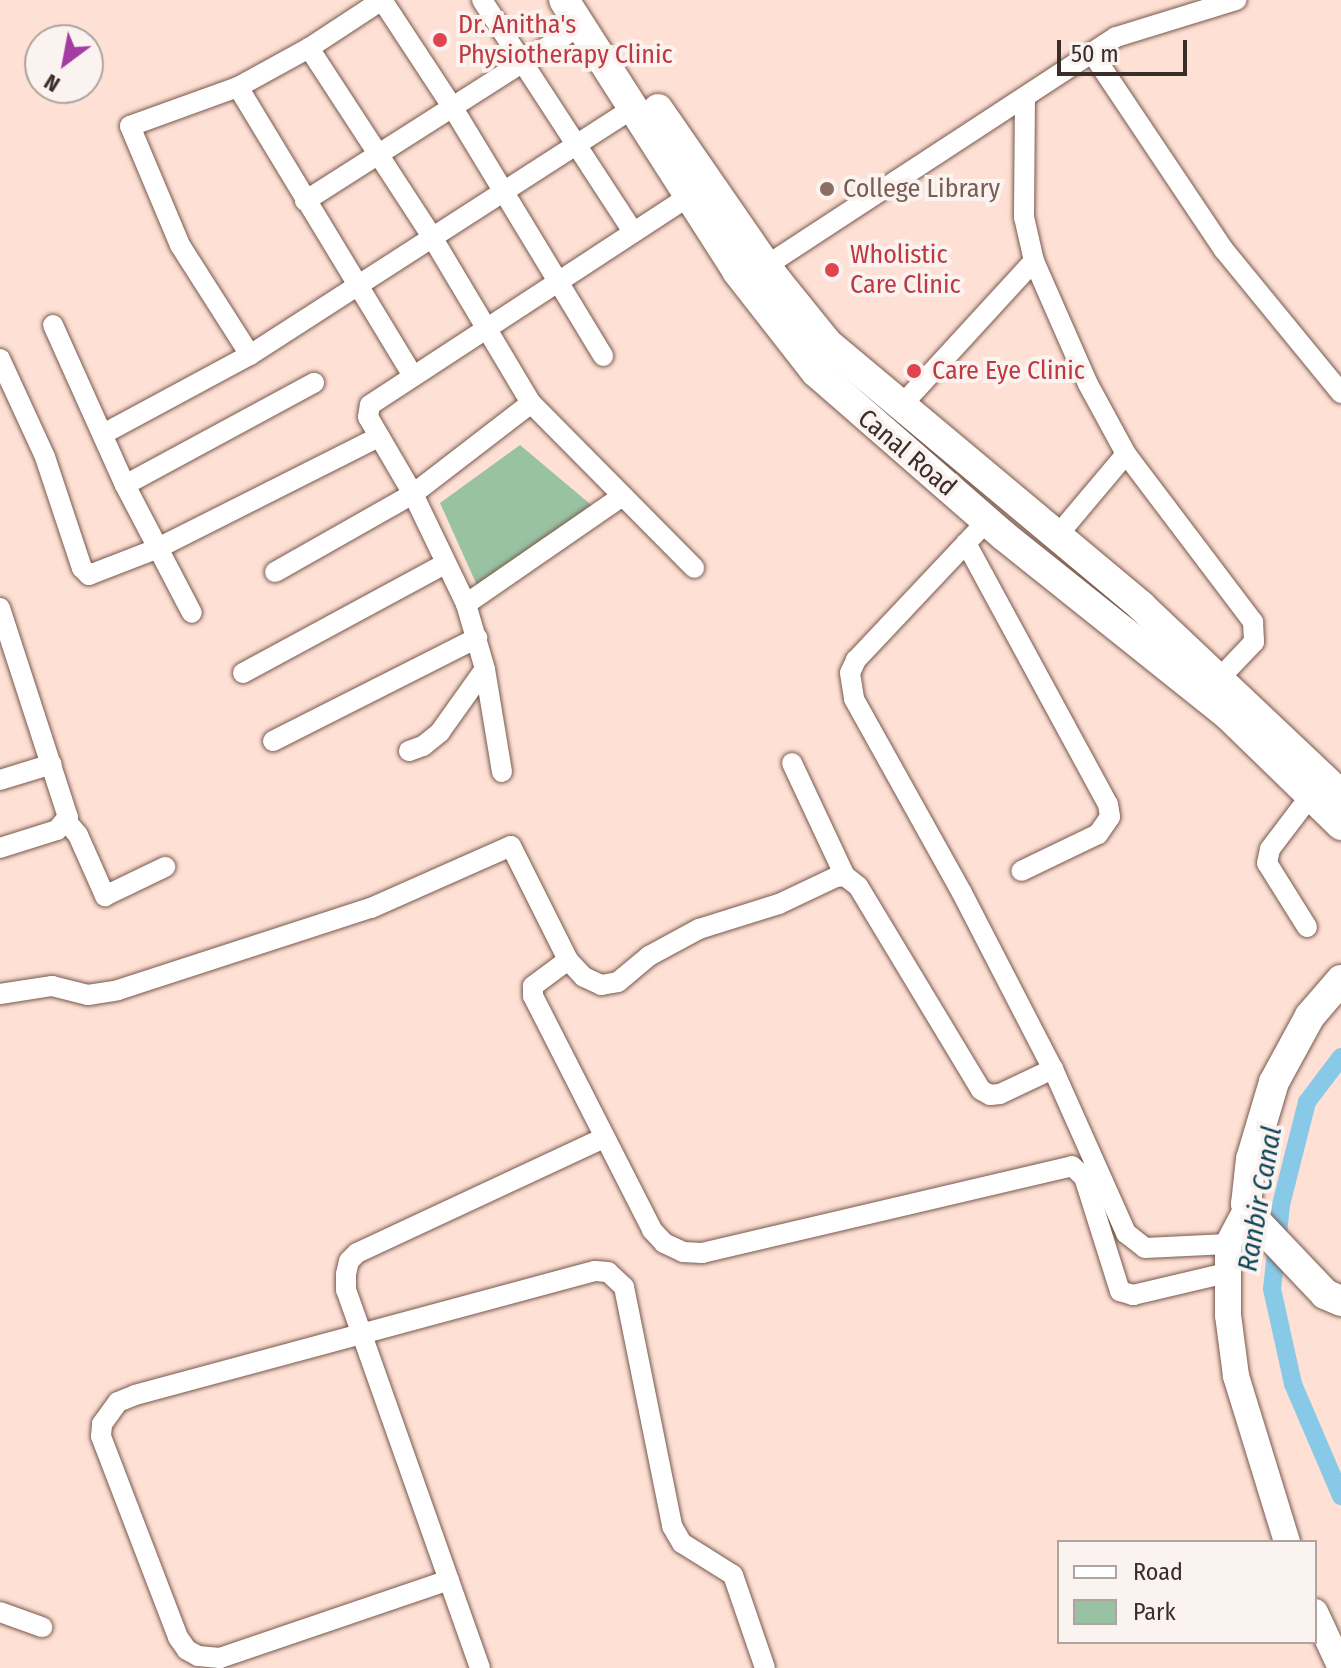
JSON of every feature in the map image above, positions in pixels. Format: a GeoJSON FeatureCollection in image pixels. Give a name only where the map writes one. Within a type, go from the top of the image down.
{"type":"FeatureCollection","features":[{"type":"Feature","properties":{"kind":"main road","name":"Canal Road"},"geometry":{"type":"LineString","coordinates":[[564,0],[583,13],[766,266],[828,344],[1141,606],[1218,680],[1326,795],[1341,825]]}},
{"type":"Feature","properties":{"kind":"main road","name":"Canal Road"},"geometry":{"type":"LineString","coordinates":[[583,13],[633,108],[737,271],[816,372],[977,532],[1228,715],[1326,795]]}},
{"type":"Feature","properties":{"kind":"main road"},"geometry":{"type":"LineString","coordinates":[[1341,980],[1310,1016],[1274,1082],[1251,1159],[1254,1217],[1325,1294],[1341,1301]]}},
{"type":"Feature","properties":{"kind":"street"},"geometry":{"type":"LineString","coordinates":[[250,355],[180,245],[130,126],[238,87],[309,48],[382,0],[453,108],[603,356]]}},
{"type":"Feature","properties":{"kind":"street"},"geometry":{"type":"LineString","coordinates":[[482,0],[633,232]]}},
{"type":"Feature","properties":{"kind":"street"},"geometry":{"type":"LineString","coordinates":[[766,266],[1092,53],[1132,31],[1236,0]]}},
{"type":"Feature","properties":{"kind":"street"},"geometry":{"type":"LineString","coordinates":[[305,201],[521,63],[583,13]]}},
{"type":"Feature","properties":{"kind":"street"},"geometry":{"type":"LineString","coordinates":[[309,48],[432,237],[531,403],[694,568]]}},
{"type":"Feature","properties":{"kind":"street"},"geometry":{"type":"LineString","coordinates":[[1092,53],[1224,250],[1341,393]]}},
{"type":"Feature","properties":{"kind":"street"},"geometry":{"type":"LineString","coordinates":[[238,87],[412,374]]}},
{"type":"Feature","properties":{"kind":"street"},"geometry":{"type":"LineString","coordinates":[[1025,98],[1024,217],[1034,261],[1088,384],[1126,454],[1253,622],[1254,642],[1218,680]]}},
{"type":"Feature","properties":{"kind":"street"},"geometry":{"type":"LineString","coordinates":[[105,433],[250,355],[633,108]]}},
{"type":"Feature","properties":{"kind":"street"},"geometry":{"type":"LineString","coordinates":[[502,772],[485,669],[466,604],[413,494],[368,417],[370,405],[412,374],[689,196]]}},
{"type":"Feature","properties":{"kind":"street"},"geometry":{"type":"LineString","coordinates":[[900,407],[1034,261]]}},
{"type":"Feature","properties":{"kind":"street"},"geometry":{"type":"LineString","coordinates":[[53,325],[105,433],[125,485],[192,613]]}},
{"type":"Feature","properties":{"kind":"street"},"geometry":{"type":"LineString","coordinates":[[0,359],[45,457],[85,572],[94,575],[156,549],[379,437]]}},
{"type":"Feature","properties":{"kind":"street"},"geometry":{"type":"LineString","coordinates":[[125,485],[314,383]]}},
{"type":"Feature","properties":{"kind":"street"},"geometry":{"type":"LineString","coordinates":[[275,572],[413,494],[531,403]]}},
{"type":"Feature","properties":{"kind":"street"},"geometry":{"type":"LineString","coordinates":[[1057,536],[1126,454]]}},
{"type":"Feature","properties":{"kind":"street"},"geometry":{"type":"LineString","coordinates":[[466,604],[621,497]]}},
{"type":"Feature","properties":{"kind":"street"},"geometry":{"type":"LineString","coordinates":[[1021,871],[1098,834],[1110,817],[1108,804],[977,532],[856,660],[850,673],[854,699],[962,893],[1053,1069],[1094,1155],[1126,1233],[1135,1242],[1155,1249],[1228,1244]]}},
{"type":"Feature","properties":{"kind":"street"},"geometry":{"type":"LineString","coordinates":[[243,673],[445,564]]}},
{"type":"Feature","properties":{"kind":"street"},"geometry":{"type":"LineString","coordinates":[[0,608],[67,811],[66,821],[57,830],[0,848]]}},
{"type":"Feature","properties":{"kind":"street"},"geometry":{"type":"LineString","coordinates":[[273,741],[477,638]]}},
{"type":"Feature","properties":{"kind":"street"},"geometry":{"type":"LineString","coordinates":[[409,751],[423,746],[440,732],[485,669]]}},
{"type":"Feature","properties":{"kind":"street"},"geometry":{"type":"LineString","coordinates":[[792,763],[845,876],[858,886],[981,1090],[990,1095],[1000,1094],[1053,1069]]}},
{"type":"Feature","properties":{"kind":"street"},"geometry":{"type":"LineString","coordinates":[[0,780],[52,764]]}},
{"type":"Feature","properties":{"kind":"street"},"geometry":{"type":"LineString","coordinates":[[1307,927],[1267,863],[1270,849],[1326,795]]}},
{"type":"Feature","properties":{"kind":"street"},"geometry":{"type":"LineString","coordinates":[[66,821],[78,835],[105,896],[165,867]]}},
{"type":"Feature","properties":{"kind":"street"},"geometry":{"type":"LineString","coordinates":[[0,994],[52,986],[88,995],[118,990],[371,908],[511,846],[568,960],[592,982],[601,985],[618,982],[649,956],[699,929],[779,904],[836,877],[845,876]]}},
{"type":"Feature","properties":{"kind":"street"},"geometry":{"type":"LineString","coordinates":[[568,960],[533,986],[533,996],[652,1230],[664,1243],[683,1252],[702,1253],[1072,1166],[1084,1177],[1120,1291],[1133,1295],[1226,1273]]}},
{"type":"Feature","properties":{"kind":"street"},"geometry":{"type":"LineString","coordinates":[[480,1668],[346,1290],[349,1261],[357,1253],[604,1138]]}},
{"type":"Feature","properties":{"kind":"street"},"geometry":{"type":"LineString","coordinates":[[1254,1217],[1228,1244],[1226,1273],[1236,1376],[1286,1540]]}},
{"type":"Feature","properties":{"kind":"street"},"geometry":{"type":"LineString","coordinates":[[449,1580],[220,1658],[198,1656],[187,1650],[178,1637],[101,1436],[102,1424],[118,1402],[135,1395],[595,1271],[616,1276],[624,1287],[672,1526],[682,1543],[733,1575],[765,1668]]}},
{"type":"Feature","properties":{"kind":"street"},"geometry":{"type":"LineString","coordinates":[[0,1612],[42,1627]]}},
{"type":"Feature","properties":{"kind":"street"},"geometry":{"type":"LineString","coordinates":[[1317,1616],[1341,1668]]}},
{"type":"Feature","properties":{"kind":"green space"},"geometry":{"type":"Polygon","coordinates":[[[520,445],[602,514],[484,601],[440,503],[520,445]]]}},
{"type":"Feature","properties":{"kind":"waterway","name":"Ranbir Canal"},"geometry":{"type":"LineString","coordinates":[[1341,1057],[1307,1102],[1281,1205],[1272,1289],[1293,1384],[1341,1496]]}},
{"type":"Feature","properties":{"kind":"place","name":"Dr. Anitha's Physiotherapy Clinic"},"geometry":{"type":"Point","coordinates":[440,40]}},
{"type":"Feature","properties":{"kind":"place","name":"College Library"},"geometry":{"type":"Point","coordinates":[827,189]}},
{"type":"Feature","properties":{"kind":"place","name":"Wholistic Care Clinic"},"geometry":{"type":"Point","coordinates":[832,270]}},
{"type":"Feature","properties":{"kind":"place","name":"Care Eye Clinic"},"geometry":{"type":"Point","coordinates":[914,371]}}]}
